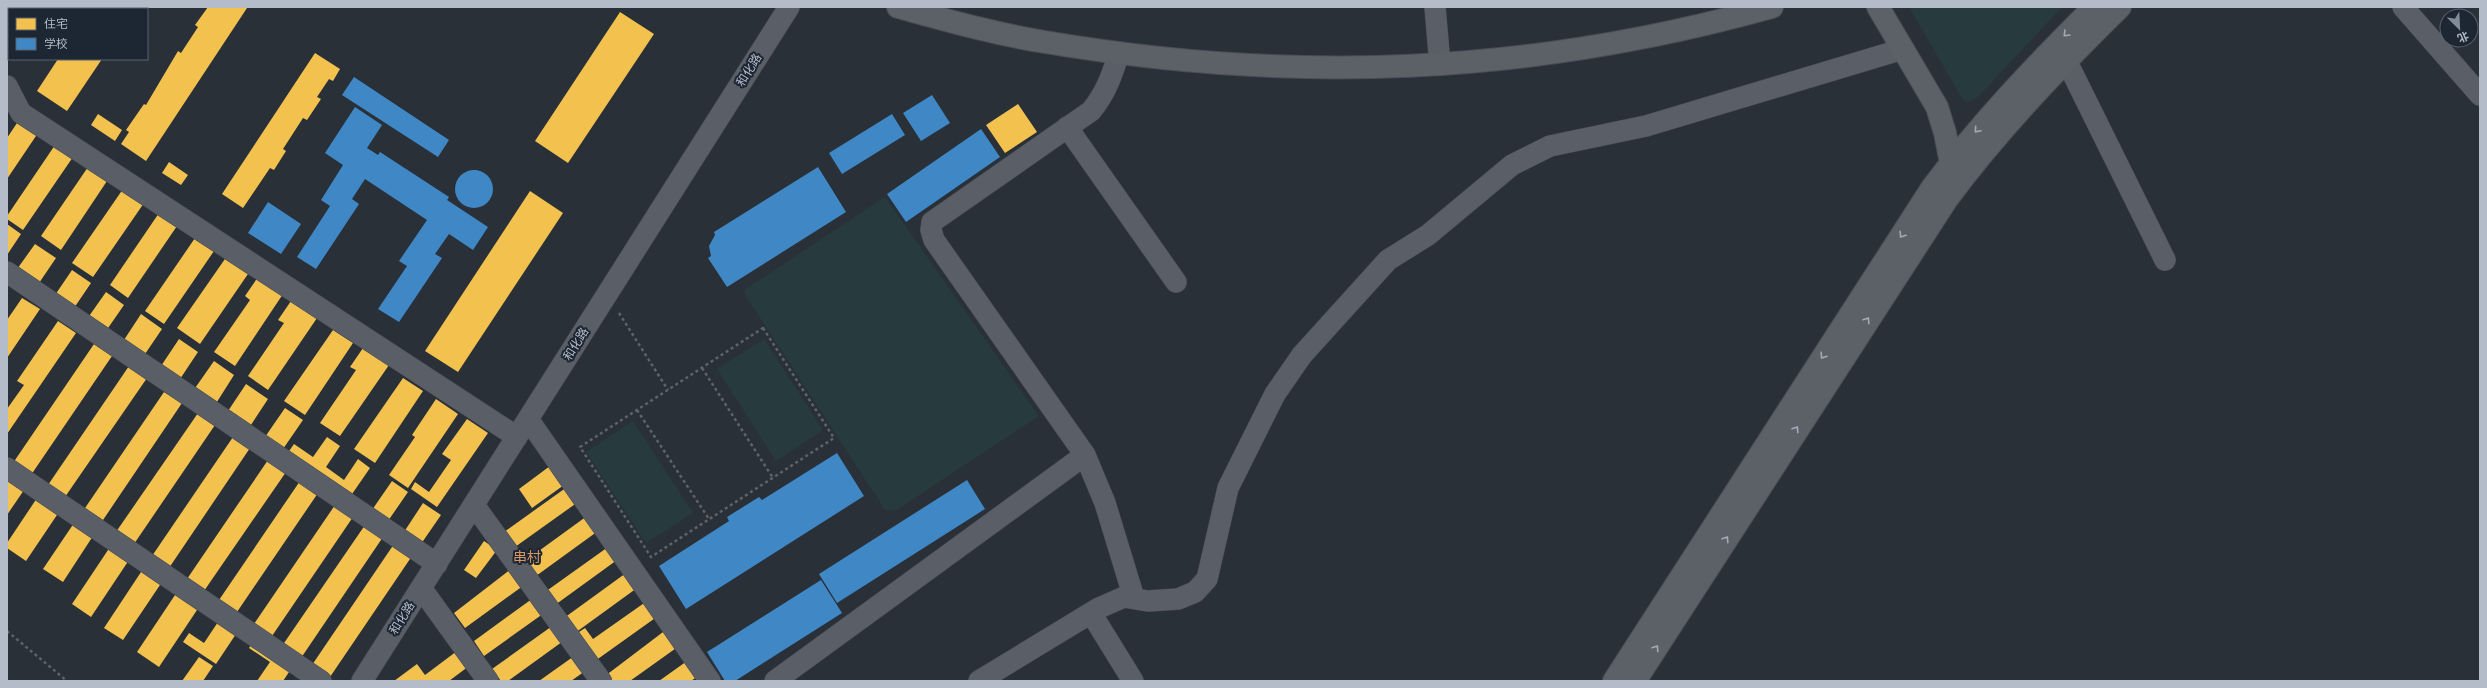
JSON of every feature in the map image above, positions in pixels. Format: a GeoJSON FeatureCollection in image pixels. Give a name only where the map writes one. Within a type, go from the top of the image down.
{"type":"FeatureCollection","features":[{"type":"Feature","properties":{"kind":"main road"},"geometry":{"type":"LineString","coordinates":[[898,7],[1028,39],[1119,53],[1195,63],[1308,68],[1396,68],[1541,56],[1624,42],[1719,22],[1772,7]]}},
{"type":"Feature","properties":{"kind":"main road"},"geometry":{"type":"LineString","coordinates":[[1878,7],[1937,108],[1945,133],[1951,163]]}},
{"type":"Feature","properties":{"kind":"main road"},"geometry":{"type":"LineString","coordinates":[[1614,681],[1798,394],[1951,163],[2015,86],[2094,7]]}},
{"type":"Feature","properties":{"kind":"main road"},"geometry":{"type":"LineString","coordinates":[[1635,681],[1804,416],[1947,199],[1981,153],[2066,60],[2120,7]]}},
{"type":"Feature","properties":{"kind":"street","name":"和化路"},"geometry":{"type":"LineString","coordinates":[[370,677],[421,588],[789,7]]}},
{"type":"Feature","properties":{"kind":"street"},"geometry":{"type":"LineString","coordinates":[[1436,7],[1440,65]]}},
{"type":"Feature","properties":{"kind":"street"},"geometry":{"type":"LineString","coordinates":[[2403,7],[2480,95]]}},
{"type":"Feature","properties":{"kind":"street"},"geometry":{"type":"LineString","coordinates":[[979,681],[1091,613],[1124,598],[1134,598],[1148,601],[1178,599],[1194,592],[1204,584],[1207,579],[1228,488],[1274,394],[1302,355],[1388,260],[1428,235],[1512,165],[1550,146],[1646,126],[1903,49]]}},
{"type":"Feature","properties":{"kind":"street"},"geometry":{"type":"LineString","coordinates":[[1119,53],[1103,97],[1091,111],[932,222],[931,230],[934,240],[1085,455],[1105,503],[1134,598]]}},
{"type":"Feature","properties":{"kind":"street"},"geometry":{"type":"LineString","coordinates":[[2066,60],[2165,260]]}},
{"type":"Feature","properties":{"kind":"street"},"geometry":{"type":"LineString","coordinates":[[7,86],[21,113],[517,437]]}},
{"type":"Feature","properties":{"kind":"street"},"geometry":{"type":"LineString","coordinates":[[1067,127],[1176,282]]}},
{"type":"Feature","properties":{"kind":"street"},"geometry":{"type":"LineString","coordinates":[[7,272],[437,564]]}},
{"type":"Feature","properties":{"kind":"street"},"geometry":{"type":"LineString","coordinates":[[528,419],[710,681]]}},
{"type":"Feature","properties":{"kind":"street"},"geometry":{"type":"LineString","coordinates":[[775,681],[1085,455]]}},
{"type":"Feature","properties":{"kind":"street"},"geometry":{"type":"LineString","coordinates":[[7,468],[321,681]]}},
{"type":"Feature","properties":{"kind":"street"},"geometry":{"type":"LineString","coordinates":[[474,505],[600,681]]}},
{"type":"Feature","properties":{"kind":"street"},"geometry":{"type":"LineString","coordinates":[[421,588],[488,681]]}},
{"type":"Feature","properties":{"kind":"street"},"geometry":{"type":"LineString","coordinates":[[1091,613],[1132,681]]}},
{"type":"Feature","properties":{"kind":"path"},"geometry":{"type":"LineString","coordinates":[[607,295],[668,390]]}},
{"type":"Feature","properties":{"kind":"path"},"geometry":{"type":"LineString","coordinates":[[763,328],[834,438],[651,557],[580,447],[668,390],[763,328]]}},
{"type":"Feature","properties":{"kind":"path"},"geometry":{"type":"LineString","coordinates":[[702,368],[773,478]]}},
{"type":"Feature","properties":{"kind":"path"},"geometry":{"type":"LineString","coordinates":[[637,410],[708,519]]}},
{"type":"Feature","properties":{"kind":"path"},"geometry":{"type":"LineString","coordinates":[[7,631],[67,681]]}},
{"type":"Feature","properties":{"kind":"green space"},"geometry":{"type":"Polygon","coordinates":[[[1909,7],[2062,7],[1978,97],[1969,102],[1963,100],[1909,7]]]}},
{"type":"Feature","properties":{"kind":"green space"},"geometry":{"type":"Polygon","coordinates":[[[885,197],[1039,416],[895,511],[885,510],[747,298],[744,290],[885,197]]]}},
{"type":"Feature","properties":{"kind":"green space"},"geometry":{"type":"Polygon","coordinates":[[[764,339],[823,430],[776,461],[717,369],[764,339]]]}},
{"type":"Feature","properties":{"kind":"green space"},"geometry":{"type":"Polygon","coordinates":[[[633,421],[693,513],[646,543],[586,452],[633,421]]]}},
{"type":"Feature","properties":{"kind":"building: 住宅"},"geometry":{"type":"Polygon","coordinates":[[[92,7],[136,7],[136,8],[92,7]]]}},
{"type":"Feature","properties":{"kind":"building: 住宅"},"geometry":{"type":"Polygon","coordinates":[[[208,7],[247,8],[146,161],[121,144],[129,132],[126,130],[144,104],[146,105],[178,51],[181,53],[198,27],[195,25],[208,7]]]}},
{"type":"Feature","properties":{"kind":"building: 住宅"},"geometry":{"type":"Polygon","coordinates":[[[620,12],[654,34],[568,163],[535,141],[620,12]]]}},
{"type":"Feature","properties":{"kind":"building: 住宅"},"geometry":{"type":"Polygon","coordinates":[[[315,53],[340,69],[333,81],[329,79],[317,97],[321,99],[307,120],[303,118],[283,149],[286,151],[274,170],[270,168],[243,208],[222,194],[315,53]]]}},
{"type":"Feature","properties":{"kind":"building: 住宅"},"geometry":{"type":"Polygon","coordinates":[[[57,60],[101,60],[67,111],[37,91],[57,60]]]}},
{"type":"Feature","properties":{"kind":"building: 住宅"},"geometry":{"type":"Polygon","coordinates":[[[1018,104],[1037,132],[1005,153],[986,125],[1018,104]]]}},
{"type":"Feature","properties":{"kind":"building: 住宅"},"geometry":{"type":"Polygon","coordinates":[[[98,114],[122,130],[115,141],[91,125],[98,114]]]}},
{"type":"Feature","properties":{"kind":"building: 住宅"},"geometry":{"type":"Polygon","coordinates":[[[19,120],[38,133],[7,179],[7,138],[19,120]]]}},
{"type":"Feature","properties":{"kind":"building: 住宅"},"geometry":{"type":"Polygon","coordinates":[[[55,145],[73,157],[23,230],[7,219],[7,216],[55,145]]]}},
{"type":"Feature","properties":{"kind":"building: 住宅"},"geometry":{"type":"Polygon","coordinates":[[[169,162],[188,175],[181,185],[162,173],[169,162]]]}},
{"type":"Feature","properties":{"kind":"building: 住宅"},"geometry":{"type":"Polygon","coordinates":[[[88,167],[107,181],[61,250],[41,236],[88,167]]]}},
{"type":"Feature","properties":{"kind":"building: 住宅"},"geometry":{"type":"Polygon","coordinates":[[[123,189],[144,203],[93,277],[72,263],[123,189]]]}},
{"type":"Feature","properties":{"kind":"building: 住宅"},"geometry":{"type":"Polygon","coordinates":[[[530,191],[563,213],[458,372],[425,351],[530,191]]]}},
{"type":"Feature","properties":{"kind":"building: 住宅"},"geometry":{"type":"Polygon","coordinates":[[[159,213],[177,226],[128,298],[110,285],[159,213]]]}},
{"type":"Feature","properties":{"kind":"building: 住宅"},"geometry":{"type":"Polygon","coordinates":[[[7,224],[21,234],[7,255],[7,224]]]}},
{"type":"Feature","properties":{"kind":"building: 住宅"},"geometry":{"type":"Polygon","coordinates":[[[195,238],[214,251],[164,324],[145,311],[195,238]]]}},
{"type":"Feature","properties":{"kind":"building: 住宅"},"geometry":{"type":"Polygon","coordinates":[[[35,244],[56,258],[37,286],[15,272],[35,244]]]}},
{"type":"Feature","properties":{"kind":"building: 住宅"},"geometry":{"type":"Polygon","coordinates":[[[227,256],[250,271],[200,344],[177,328],[227,256]]]}},
{"type":"Feature","properties":{"kind":"building: 住宅"},"geometry":{"type":"Polygon","coordinates":[[[72,270],[91,283],[72,311],[53,298],[72,270]]]}},
{"type":"Feature","properties":{"kind":"building: 住宅"},"geometry":{"type":"Polygon","coordinates":[[[258,277],[283,294],[235,366],[214,352],[250,300],[245,296],[258,277]]]}},
{"type":"Feature","properties":{"kind":"building: 住宅"},"geometry":{"type":"Polygon","coordinates":[[[106,292],[124,305],[106,331],[87,319],[106,292]]]}},
{"type":"Feature","properties":{"kind":"building: 住宅"},"geometry":{"type":"Polygon","coordinates":[[[22,298],[40,309],[7,358],[7,320],[22,298]]]}},
{"type":"Feature","properties":{"kind":"building: 住宅"},"geometry":{"type":"Polygon","coordinates":[[[291,301],[317,318],[268,390],[248,376],[284,323],[278,320],[291,301]]]}},
{"type":"Feature","properties":{"kind":"building: 住宅"},"geometry":{"type":"Polygon","coordinates":[[[141,314],[162,329],[143,357],[122,343],[141,314]]]}},
{"type":"Feature","properties":{"kind":"building: 住宅"},"geometry":{"type":"Polygon","coordinates":[[[58,321],[76,333],[7,434],[7,409],[24,385],[17,381],[58,321]]]}},
{"type":"Feature","properties":{"kind":"building: 住宅"},"geometry":{"type":"Polygon","coordinates":[[[333,330],[353,343],[305,415],[284,401],[333,330]]]}},
{"type":"Feature","properties":{"kind":"building: 住宅"},"geometry":{"type":"Polygon","coordinates":[[[179,339],[198,352],[178,382],[159,369],[179,339]]]}},
{"type":"Feature","properties":{"kind":"building: 住宅"},"geometry":{"type":"Polygon","coordinates":[[[94,344],[112,356],[31,475],[13,463],[94,344]]]}},
{"type":"Feature","properties":{"kind":"building: 住宅"},"geometry":{"type":"Polygon","coordinates":[[[363,348],[389,365],[340,436],[320,423],[356,370],[350,367],[363,348]]]}},
{"type":"Feature","properties":{"kind":"building: 住宅"},"geometry":{"type":"Polygon","coordinates":[[[214,361],[234,375],[215,405],[193,391],[214,361]]]}},
{"type":"Feature","properties":{"kind":"building: 住宅"},"geometry":{"type":"Polygon","coordinates":[[[129,366],[147,378],[65,497],[48,485],[129,366]]]}},
{"type":"Feature","properties":{"kind":"building: 住宅"},"geometry":{"type":"Polygon","coordinates":[[[403,378],[423,391],[375,463],[354,449],[403,378]]]}},
{"type":"Feature","properties":{"kind":"building: 住宅"},"geometry":{"type":"Polygon","coordinates":[[[246,384],[268,399],[249,428],[226,414],[246,384]]]}},
{"type":"Feature","properties":{"kind":"building: 住宅"},"geometry":{"type":"Polygon","coordinates":[[[164,392],[182,403],[101,523],[83,511],[164,392]]]}},
{"type":"Feature","properties":{"kind":"building: 住宅"},"geometry":{"type":"Polygon","coordinates":[[[436,399],[458,414],[408,488],[389,475],[415,437],[412,435],[436,399]]]}},
{"type":"Feature","properties":{"kind":"building: 住宅"},"geometry":{"type":"Polygon","coordinates":[[[285,408],[303,420],[283,449],[265,437],[285,408]]]}},
{"type":"Feature","properties":{"kind":"building: 住宅"},"geometry":{"type":"Polygon","coordinates":[[[198,413],[215,425],[134,544],[116,532],[198,413]]]}},
{"type":"Feature","properties":{"kind":"building: 住宅"},"geometry":{"type":"Polygon","coordinates":[[[467,419],[488,433],[437,507],[411,489],[415,482],[429,492],[451,460],[442,454],[467,419]]]}},
{"type":"Feature","properties":{"kind":"building: 住宅"},"geometry":{"type":"Polygon","coordinates":[[[233,437],[250,448],[169,568],[152,556],[233,437]]]}},
{"type":"Feature","properties":{"kind":"building: 住宅"},"geometry":{"type":"Polygon","coordinates":[[[327,437],[340,446],[326,467],[344,480],[358,459],[370,468],[350,497],[287,454],[294,444],[313,457],[327,437]]]}},
{"type":"Feature","properties":{"kind":"building: 住宅"},"geometry":{"type":"Polygon","coordinates":[[[268,460],[286,472],[204,591],[187,579],[268,460]]]}},
{"type":"Feature","properties":{"kind":"building: 住宅"},"geometry":{"type":"Polygon","coordinates":[[[550,466],[564,485],[532,508],[519,489],[550,466]]]}},
{"type":"Feature","properties":{"kind":"building: 住宅"},"geometry":{"type":"Polygon","coordinates":[[[7,479],[24,490],[7,515],[7,479]]]}},
{"type":"Feature","properties":{"kind":"building: 住宅"},"geometry":{"type":"Polygon","coordinates":[[[300,481],[318,493],[237,612],[219,600],[300,481]]]}},
{"type":"Feature","properties":{"kind":"building: 住宅"},"geometry":{"type":"Polygon","coordinates":[[[392,481],[408,492],[388,521],[372,510],[392,481]]]}},
{"type":"Feature","properties":{"kind":"building: 住宅"},"geometry":{"type":"Polygon","coordinates":[[[567,487],[578,502],[515,547],[504,532],[567,487]]]}},
{"type":"Feature","properties":{"kind":"building: 住宅"},"geometry":{"type":"Polygon","coordinates":[[[37,498],[59,512],[26,561],[7,548],[7,543],[37,498]]]}},
{"type":"Feature","properties":{"kind":"building: 住宅"},"geometry":{"type":"Polygon","coordinates":[[[423,503],[441,515],[421,544],[404,532],[423,503]]]}},
{"type":"Feature","properties":{"kind":"building: 住宅"},"geometry":{"type":"Polygon","coordinates":[[[335,505],[353,517],[272,636],[254,624],[335,505]]]}},
{"type":"Feature","properties":{"kind":"building: 住宅"},"geometry":{"type":"Polygon","coordinates":[[[587,516],[598,531],[536,576],[525,561],[587,516]]]}},
{"type":"Feature","properties":{"kind":"building: 住宅"},"geometry":{"type":"Polygon","coordinates":[[[74,523],[93,536],[63,582],[43,569],[74,523]]]}},
{"type":"Feature","properties":{"kind":"building: 住宅"},"geometry":{"type":"Polygon","coordinates":[[[365,525],[383,537],[301,658],[282,646],[365,525]]]}},
{"type":"Feature","properties":{"kind":"building: 住宅"},"geometry":{"type":"Polygon","coordinates":[[[484,541],[497,550],[476,578],[464,570],[484,541]]]}},
{"type":"Feature","properties":{"kind":"building: 住宅"},"geometry":{"type":"Polygon","coordinates":[[[394,544],[412,556],[330,677],[312,665],[394,544]]]}},
{"type":"Feature","properties":{"kind":"building: 住宅"},"geometry":{"type":"Polygon","coordinates":[[[110,547],[129,560],[91,617],[72,604],[110,547]]]}},
{"type":"Feature","properties":{"kind":"building: 住宅"},"geometry":{"type":"Polygon","coordinates":[[[608,547],[617,560],[555,605],[545,592],[608,547]]]}},
{"type":"Feature","properties":{"kind":"building: 住宅"},"geometry":{"type":"Polygon","coordinates":[[[515,566],[527,583],[465,628],[454,613],[515,566]]]}},
{"type":"Feature","properties":{"kind":"building: 住宅"},"geometry":{"type":"Polygon","coordinates":[[[143,569],[162,582],[123,640],[104,628],[143,569]]]}},
{"type":"Feature","properties":{"kind":"building: 住宅"},"geometry":{"type":"Polygon","coordinates":[[[626,573],[637,588],[575,633],[564,618],[626,573]]]}},
{"type":"Feature","properties":{"kind":"building: 住宅"},"geometry":{"type":"Polygon","coordinates":[[[177,592],[199,607],[159,667],[137,652],[177,592]]]}},
{"type":"Feature","properties":{"kind":"building: 住宅"},"geometry":{"type":"Polygon","coordinates":[[[536,596],[547,611],[484,656],[474,641],[536,596]]]}},
{"type":"Feature","properties":{"kind":"building: 住宅"},"geometry":{"type":"Polygon","coordinates":[[[647,601],[658,616],[595,661],[576,634],[585,628],[593,639],[647,601]]]}},
{"type":"Feature","properties":{"kind":"building: 住宅"},"geometry":{"type":"Polygon","coordinates":[[[218,622],[236,634],[216,664],[183,642],[189,633],[204,643],[218,622]]]}},
{"type":"Feature","properties":{"kind":"building: 住宅"},"geometry":{"type":"Polygon","coordinates":[[[555,624],[566,639],[508,681],[501,681],[492,669],[555,624]]]}},
{"type":"Feature","properties":{"kind":"building: 住宅"},"geometry":{"type":"Polygon","coordinates":[[[667,629],[679,646],[630,681],[609,681],[605,676],[667,629]]]}},
{"type":"Feature","properties":{"kind":"building: 住宅"},"geometry":{"type":"Polygon","coordinates":[[[252,643],[291,669],[283,681],[257,681],[270,662],[249,648],[252,643]]]}},
{"type":"Feature","properties":{"kind":"building: 住宅"},"geometry":{"type":"Polygon","coordinates":[[[457,651],[469,666],[449,681],[394,681],[417,664],[425,675],[457,651]]]}},
{"type":"Feature","properties":{"kind":"building: 住宅"},"geometry":{"type":"Polygon","coordinates":[[[577,654],[588,669],[571,681],[539,681],[577,654]]]}},
{"type":"Feature","properties":{"kind":"building: 住宅"},"geometry":{"type":"Polygon","coordinates":[[[199,657],[213,666],[203,681],[182,681],[199,657]]]}},
{"type":"Feature","properties":{"kind":"building: 住宅"},"geometry":{"type":"Polygon","coordinates":[[[687,661],[698,676],[691,681],[659,681],[687,661]]]}},
{"type":"Feature","properties":{"kind":"building: 学校"},"geometry":{"type":"Polygon","coordinates":[[[354,77],[449,140],[438,157],[342,95],[354,77]]]}},
{"type":"Feature","properties":{"kind":"building: 学校"},"geometry":{"type":"Polygon","coordinates":[[[932,95],[950,123],[921,141],[903,113],[932,95]]]}},
{"type":"Feature","properties":{"kind":"building: 学校"},"geometry":{"type":"Polygon","coordinates":[[[355,107],[382,125],[367,148],[378,155],[380,152],[449,197],[447,200],[488,227],[473,250],[449,234],[435,254],[442,258],[399,322],[378,309],[407,266],[399,261],[427,220],[365,179],[352,199],[359,204],[316,269],[297,257],[330,206],[321,200],[343,165],[325,153],[355,107]]]}},
{"type":"Feature","properties":{"kind":"building: 学校"},"geometry":{"type":"Polygon","coordinates":[[[892,114],[905,135],[842,174],[829,153],[892,114]]]}},
{"type":"Feature","properties":{"kind":"building: 学校"},"geometry":{"type":"Polygon","coordinates":[[[981,129],[1000,157],[906,222],[887,194],[981,129]]]}},
{"type":"Feature","properties":{"kind":"building: 学校"},"geometry":{"type":"Polygon","coordinates":[[[818,167],[846,212],[727,287],[708,258],[711,256],[709,246],[715,235],[714,232],[818,167]]]}},
{"type":"Feature","properties":{"kind":"building: 学校"},"geometry":{"type":"Polygon","coordinates":[[[474,170],[487,176],[493,189],[487,202],[474,208],[461,202],[455,189],[461,176],[474,170]]]}},
{"type":"Feature","properties":{"kind":"building: 学校"},"geometry":{"type":"Polygon","coordinates":[[[268,202],[301,224],[281,254],[248,233],[268,202]]]}},
{"type":"Feature","properties":{"kind":"building: 学校"},"geometry":{"type":"Polygon","coordinates":[[[837,453],[864,496],[686,609],[659,566],[729,521],[727,517],[759,497],[762,500],[837,453]]]}},
{"type":"Feature","properties":{"kind":"building: 学校"},"geometry":{"type":"Polygon","coordinates":[[[967,480],[985,509],[837,603],[819,574],[967,480]]]}},
{"type":"Feature","properties":{"kind":"building: 学校"},"geometry":{"type":"Polygon","coordinates":[[[821,580],[842,613],[735,681],[725,681],[707,652],[821,580]]]}},
{"type":"Feature","properties":{"kind":"district","name":"串村"},"geometry":{"type":"Point","coordinates":[527,557]}}]}
